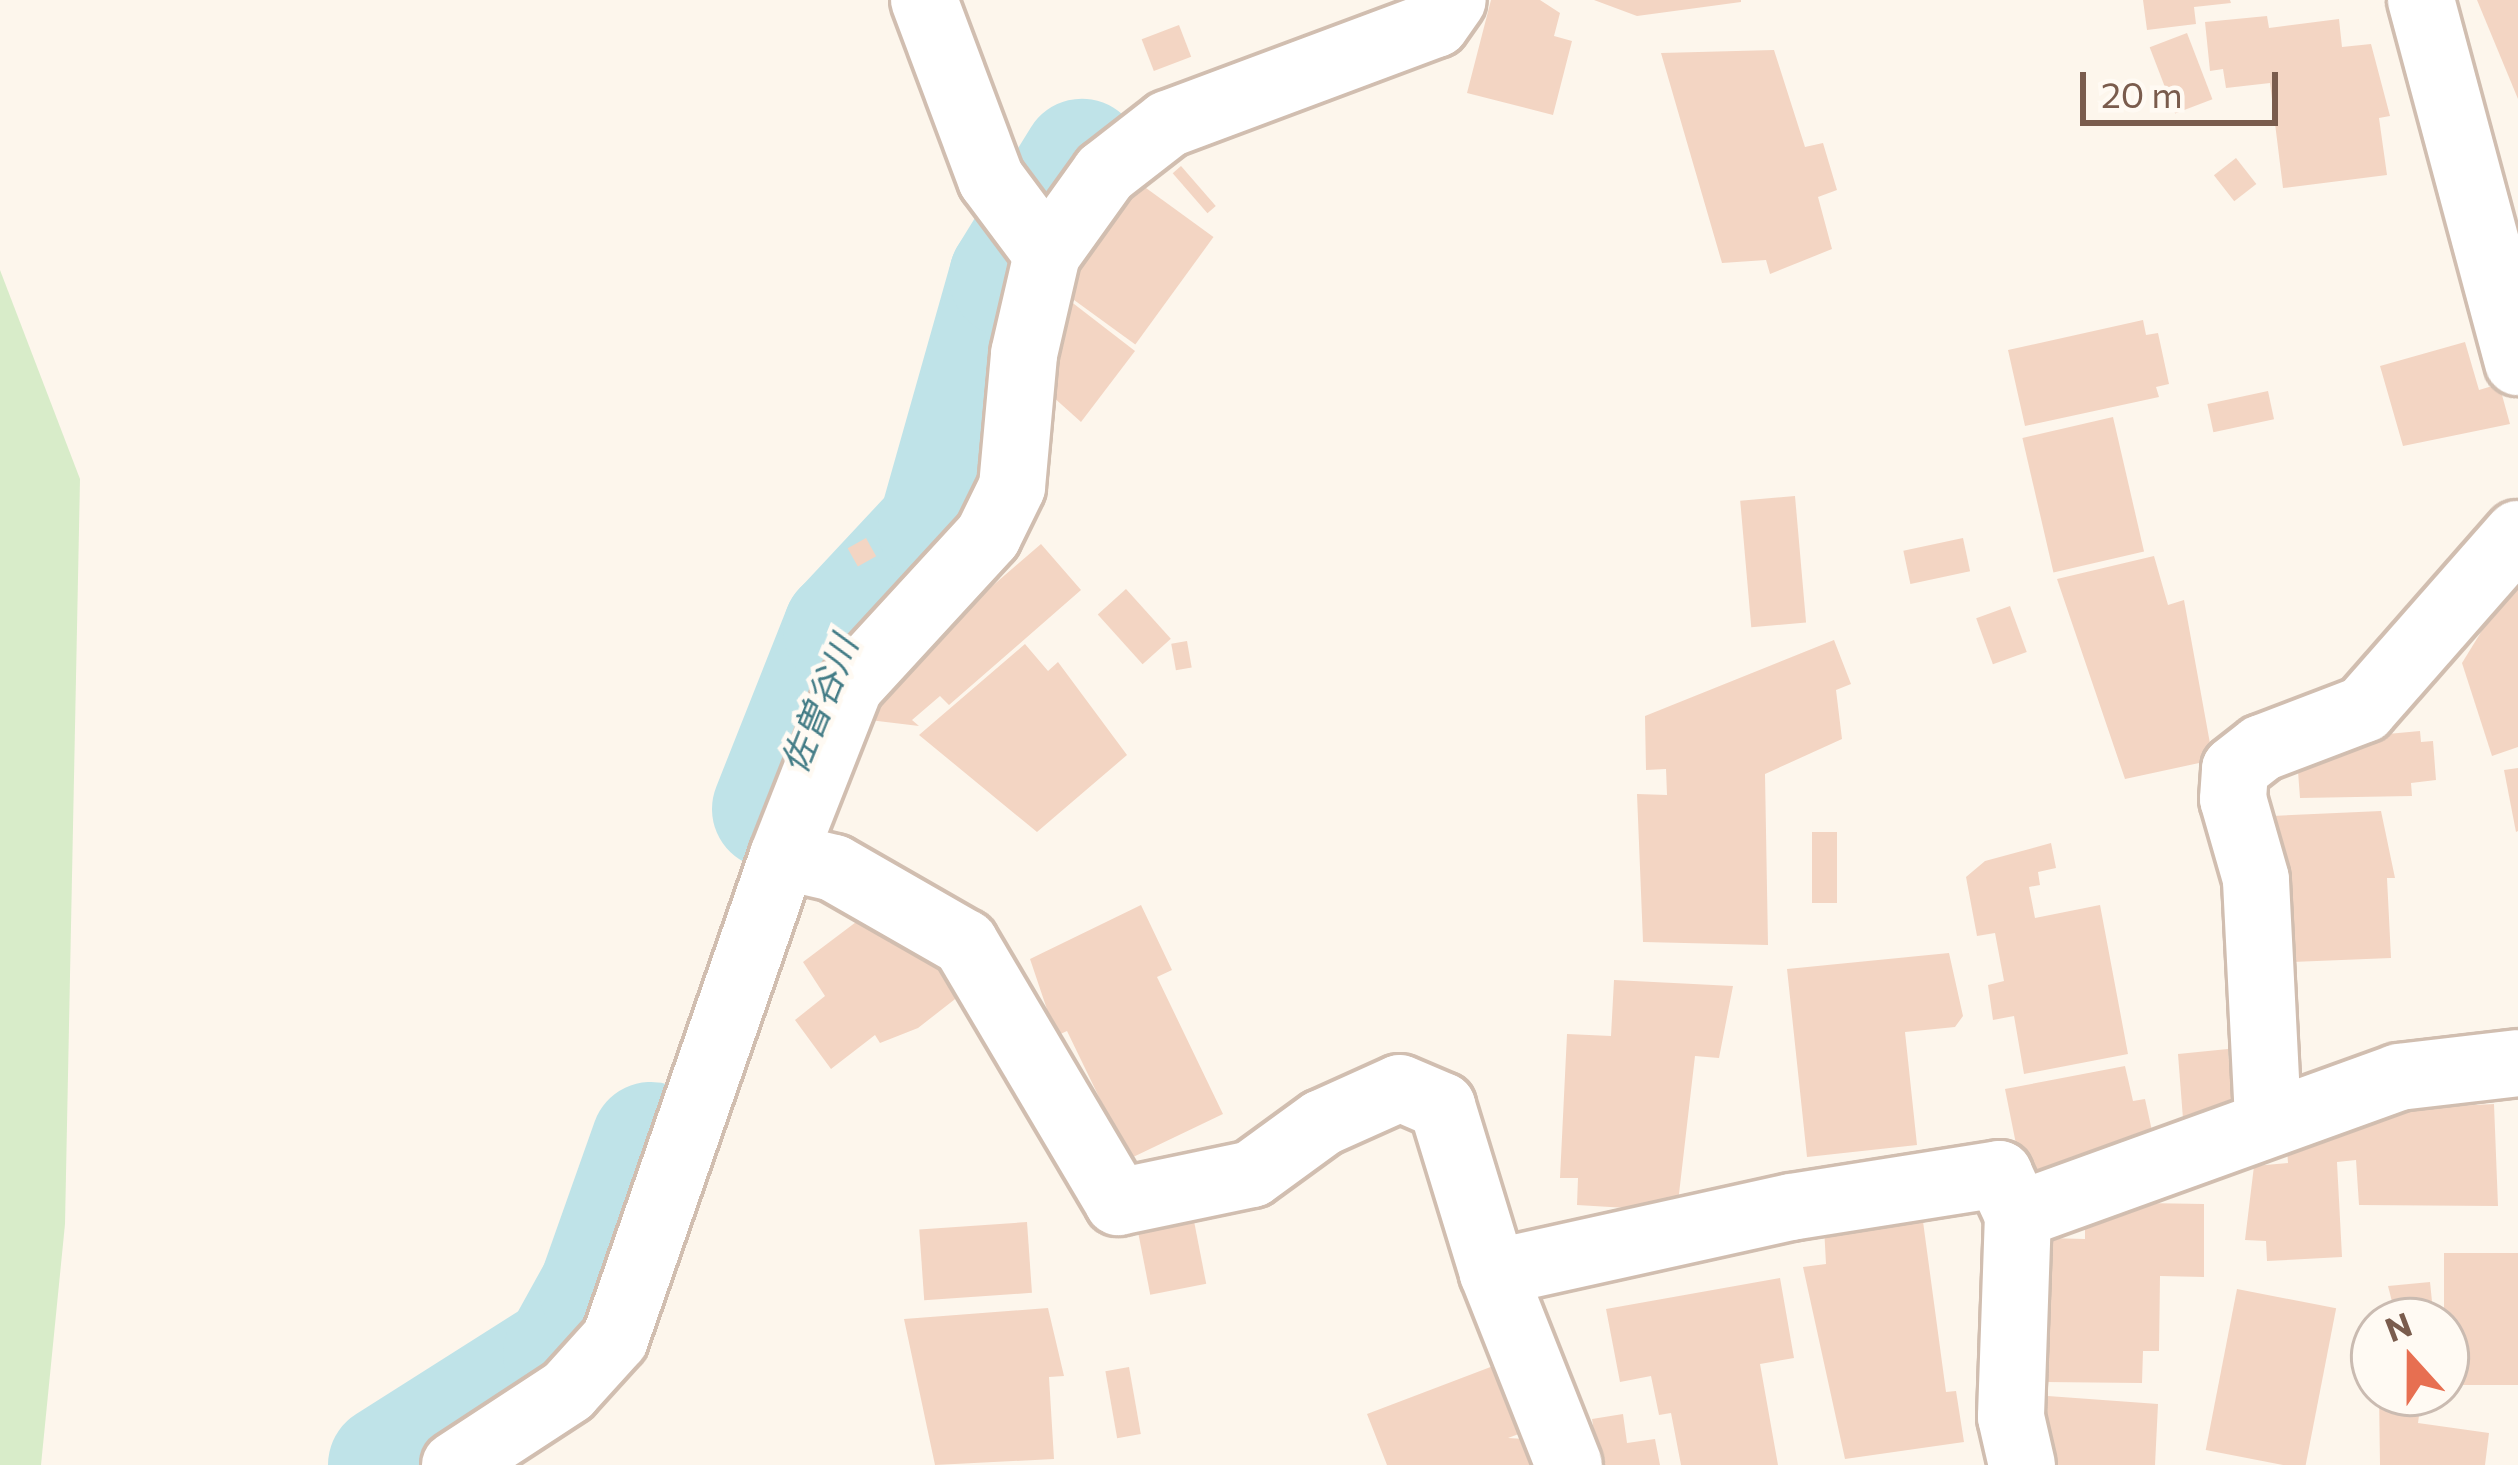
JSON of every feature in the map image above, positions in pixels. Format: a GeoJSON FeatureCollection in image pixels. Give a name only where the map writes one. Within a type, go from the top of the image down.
{"type":"FeatureCollection","features":[{"type":"Feature","properties":{"kind":"street"},"geometry":{"type":"LineString","coordinates":[[455,1465],[568,1391],[615,1339],[783,856],[850,686],[988,536],[1012,487],[1032,237],[924,0]]}},
{"type":"Feature","properties":{"kind":"street"},"geometry":{"type":"LineString","coordinates":[[1032,237],[1168,124],[1436,24],[1453,0]]}},
{"type":"Feature","properties":{"kind":"street"},"geometry":{"type":"LineString","coordinates":[[2421,0],[2518,362]]}},
{"type":"Feature","properties":{"kind":"street"},"geometry":{"type":"LineString","coordinates":[[2268,1118],[2256,879],[2233,799],[2235,769],[2262,748],[2364,709],[2518,535]]}},
{"type":"Feature","properties":{"kind":"street"},"geometry":{"type":"LineString","coordinates":[[783,856],[833,868],[965,943],[1118,1202],[1252,1174],[1322,1123],[1400,1088],[1442,1106],[1493,1273],[1569,1465]]}},
{"type":"Feature","properties":{"kind":"street"},"geometry":{"type":"LineString","coordinates":[[2018,1215],[2268,1118],[2398,1077],[2518,1063]]}},
{"type":"Feature","properties":{"kind":"street"},"geometry":{"type":"LineString","coordinates":[[1493,1273],[1791,1207],[1999,1174],[2018,1215],[2011,1417],[2022,1465]]}},
{"type":"Feature","properties":{"kind":"green space"},"geometry":{"type":"Polygon","coordinates":[[[0,270],[80,479],[65,1224],[41,1465],[0,1465],[0,270]]]}},
{"type":"Feature","properties":{"kind":"building"},"geometry":{"type":"Polygon","coordinates":[[[1491,0],[1540,0],[1560,13],[1554,36],[1572,41],[1553,115],[1467,93],[1491,0]]]}},
{"type":"Feature","properties":{"kind":"building"},"geometry":{"type":"Polygon","coordinates":[[[1594,0],[1741,0],[1741,2],[1637,16],[1594,0]]]}},
{"type":"Feature","properties":{"kind":"building"},"geometry":{"type":"Polygon","coordinates":[[[2143,0],[2231,3],[2194,7],[2196,24],[2147,30],[2143,0]]]}},
{"type":"Feature","properties":{"kind":"building"},"geometry":{"type":"Polygon","coordinates":[[[2477,0],[2518,0],[2518,99],[2477,0]]]}},
{"type":"Feature","properties":{"kind":"building"},"geometry":{"type":"Polygon","coordinates":[[[2267,16],[2269,28],[2339,19],[2342,47],[2371,44],[2390,116],[2379,118],[2387,175],[2283,188],[2270,83],[2226,88],[2223,69],[2210,71],[2205,22],[2267,16]]]}},
{"type":"Feature","properties":{"kind":"building"},"geometry":{"type":"Polygon","coordinates":[[[1179,25],[1191,57],[1154,71],[1142,39],[1179,25]]]}},
{"type":"Feature","properties":{"kind":"building"},"geometry":{"type":"Polygon","coordinates":[[[2187,33],[2212,99],[2175,114],[2150,47],[2187,33]]]}},
{"type":"Feature","properties":{"kind":"building"},"geometry":{"type":"Polygon","coordinates":[[[1774,50],[1805,147],[1823,143],[1837,190],[1818,197],[1832,249],[1770,274],[1766,260],[1722,263],[1661,53],[1774,50]]]}},
{"type":"Feature","properties":{"kind":"building"},"geometry":{"type":"Polygon","coordinates":[[[2236,158],[2256,184],[2234,201],[2214,175],[2236,158]]]}},
{"type":"Feature","properties":{"kind":"building"},"geometry":{"type":"Polygon","coordinates":[[[1181,166],[1216,206],[1207,213],[1173,173],[1181,166]]]}},
{"type":"Feature","properties":{"kind":"building"},"geometry":{"type":"Polygon","coordinates":[[[1135,180],[1213,237],[1135,345],[1057,288],[1135,180]]]}},
{"type":"Feature","properties":{"kind":"building"},"geometry":{"type":"Polygon","coordinates":[[[1065,297],[1135,351],[1081,422],[1042,387],[1065,297]]]}},
{"type":"Feature","properties":{"kind":"building"},"geometry":{"type":"Polygon","coordinates":[[[2143,320],[2146,335],[2158,333],[2169,384],[2156,387],[2159,397],[2025,426],[2008,350],[2143,320]]]}},
{"type":"Feature","properties":{"kind":"building"},"geometry":{"type":"Polygon","coordinates":[[[2465,342],[2479,390],[2499,384],[2510,424],[2403,446],[2380,366],[2465,342]]]}},
{"type":"Feature","properties":{"kind":"building"},"geometry":{"type":"Polygon","coordinates":[[[2268,391],[2274,419],[2213,432],[2207,404],[2268,391]]]}},
{"type":"Feature","properties":{"kind":"building"},"geometry":{"type":"Polygon","coordinates":[[[2113,417],[2144,551],[2053,572],[2022,438],[2113,417]]]}},
{"type":"Feature","properties":{"kind":"building"},"geometry":{"type":"Polygon","coordinates":[[[1795,496],[1806,623],[1751,627],[1740,501],[1795,496]]]}},
{"type":"Feature","properties":{"kind":"building"},"geometry":{"type":"Polygon","coordinates":[[[866,538],[876,556],[858,567],[848,548],[866,538]]]}},
{"type":"Feature","properties":{"kind":"building"},"geometry":{"type":"Polygon","coordinates":[[[1963,538],[1970,571],[1910,584],[1903,551],[1963,538]]]}},
{"type":"Feature","properties":{"kind":"building"},"geometry":{"type":"Polygon","coordinates":[[[1041,544],[1081,590],[949,705],[940,696],[912,720],[919,726],[861,719],[881,682],[1041,544]]]}},
{"type":"Feature","properties":{"kind":"building"},"geometry":{"type":"Polygon","coordinates":[[[2154,556],[2168,605],[2184,600],[2213,760],[2125,779],[2057,579],[2154,556]]]}},
{"type":"Feature","properties":{"kind":"building"},"geometry":{"type":"Polygon","coordinates":[[[2518,572],[2518,747],[2492,756],[2462,663],[2518,572]]]}},
{"type":"Feature","properties":{"kind":"building"},"geometry":{"type":"Polygon","coordinates":[[[1126,589],[1171,639],[1143,664],[1098,614],[1126,589]]]}},
{"type":"Feature","properties":{"kind":"building"},"geometry":{"type":"Polygon","coordinates":[[[2010,606],[2027,652],[1993,664],[1976,618],[2010,606]]]}},
{"type":"Feature","properties":{"kind":"building"},"geometry":{"type":"Polygon","coordinates":[[[1834,640],[1851,684],[1836,690],[1842,739],[1765,774],[1768,945],[1643,942],[1637,794],[1667,795],[1666,769],[1646,770],[1645,716],[1834,640]]]}},
{"type":"Feature","properties":{"kind":"building"},"geometry":{"type":"Polygon","coordinates":[[[1187,641],[1192,668],[1176,670],[1171,644],[1187,641]]]}},
{"type":"Feature","properties":{"kind":"building"},"geometry":{"type":"Polygon","coordinates":[[[1025,644],[1048,671],[1058,662],[1127,755],[1037,832],[919,735],[1025,644]]]}},
{"type":"Feature","properties":{"kind":"building"},"geometry":{"type":"Polygon","coordinates":[[[2420,731],[2421,742],[2433,741],[2436,780],[2411,783],[2412,796],[2300,798],[2297,758],[2323,740],[2420,731]]]}},
{"type":"Feature","properties":{"kind":"building"},"geometry":{"type":"Polygon","coordinates":[[[2518,768],[2518,831],[2516,832],[2504,770],[2518,768]]]}},
{"type":"Feature","properties":{"kind":"building"},"geometry":{"type":"Polygon","coordinates":[[[2381,811],[2395,878],[2387,878],[2391,958],[2292,962],[2272,816],[2381,811]]]}},
{"type":"Feature","properties":{"kind":"building"},"geometry":{"type":"Polygon","coordinates":[[[1812,832],[1837,832],[1837,903],[1812,903],[1812,832]]]}},
{"type":"Feature","properties":{"kind":"building"},"geometry":{"type":"Polygon","coordinates":[[[2051,843],[2056,868],[2038,872],[2040,885],[2029,887],[2035,918],[2100,905],[2128,1054],[2024,1074],[2014,1016],[1993,1020],[1988,985],[2004,981],[1995,933],[1977,936],[1966,877],[1985,861],[2051,843]]]}},
{"type":"Feature","properties":{"kind":"building"},"geometry":{"type":"Polygon","coordinates":[[[1141,905],[1172,970],[1157,977],[1223,1114],[1129,1159],[1067,1031],[1056,1036],[1030,959],[1141,905]]]}},
{"type":"Feature","properties":{"kind":"building"},"geometry":{"type":"Polygon","coordinates":[[[868,913],[890,943],[908,929],[959,996],[918,1028],[880,1043],[875,1035],[831,1069],[795,1020],[825,996],[803,962],[868,913]]]}},
{"type":"Feature","properties":{"kind":"building"},"geometry":{"type":"Polygon","coordinates":[[[1949,953],[1963,1016],[1955,1027],[1905,1032],[1917,1145],[1807,1157],[1787,969],[1949,953]]]}},
{"type":"Feature","properties":{"kind":"building"},"geometry":{"type":"Polygon","coordinates":[[[1614,980],[1733,986],[1719,1058],[1695,1056],[1677,1211],[1577,1205],[1578,1178],[1560,1178],[1567,1034],[1611,1036],[1614,980]]]}},
{"type":"Feature","properties":{"kind":"building"},"geometry":{"type":"Polygon","coordinates":[[[2228,1049],[2233,1111],[2185,1145],[2178,1054],[2228,1049]]]}},
{"type":"Feature","properties":{"kind":"building"},"geometry":{"type":"Polygon","coordinates":[[[2125,1066],[2133,1101],[2145,1099],[2156,1149],[2022,1174],[2005,1089],[2125,1066]]]}},
{"type":"Feature","properties":{"kind":"building"},"geometry":{"type":"Polygon","coordinates":[[[2494,1104],[2498,1206],[2359,1205],[2356,1160],[2337,1162],[2342,1257],[2267,1261],[2266,1241],[2245,1240],[2254,1166],[2288,1163],[2286,1136],[2353,1133],[2351,1111],[2494,1104]]]}},
{"type":"Feature","properties":{"kind":"building"},"geometry":{"type":"Polygon","coordinates":[[[2085,1202],[2204,1204],[2204,1277],[2160,1276],[2159,1351],[2143,1351],[2142,1383],[2045,1382],[2047,1238],[2085,1239],[2085,1202]]]}},
{"type":"Feature","properties":{"kind":"building"},"geometry":{"type":"Polygon","coordinates":[[[1922,1214],[1946,1392],[1956,1391],[1964,1442],[1845,1459],[1803,1267],[1826,1264],[1824,1227],[1922,1214]]]}},
{"type":"Feature","properties":{"kind":"building"},"geometry":{"type":"Polygon","coordinates":[[[1194,1221],[1206,1284],[1150,1295],[1138,1232],[1194,1221]]]}},
{"type":"Feature","properties":{"kind":"building"},"geometry":{"type":"Polygon","coordinates":[[[1027,1222],[1032,1293],[924,1300],[919,1230],[1027,1222]]]}},
{"type":"Feature","properties":{"kind":"building"},"geometry":{"type":"Polygon","coordinates":[[[2444,1253],[2518,1253],[2518,1385],[2470,1385],[2470,1297],[2444,1297],[2444,1253]]]}},
{"type":"Feature","properties":{"kind":"building"},"geometry":{"type":"Polygon","coordinates":[[[1780,1278],[1794,1358],[1760,1364],[1778,1465],[1681,1465],[1671,1413],[1659,1415],[1651,1376],[1620,1382],[1606,1309],[1780,1278]]]}},
{"type":"Feature","properties":{"kind":"building"},"geometry":{"type":"Polygon","coordinates":[[[2430,1282],[2432,1297],[2391,1297],[2388,1286],[2430,1282]]]}},
{"type":"Feature","properties":{"kind":"building"},"geometry":{"type":"Polygon","coordinates":[[[2237,1289],[2336,1308],[2306,1465],[2206,1450],[2237,1289]]]}},
{"type":"Feature","properties":{"kind":"building"},"geometry":{"type":"Polygon","coordinates":[[[1048,1308],[1064,1376],[1049,1377],[1054,1459],[935,1465],[904,1319],[1048,1308]]]}},
{"type":"Feature","properties":{"kind":"building"},"geometry":{"type":"Polygon","coordinates":[[[1509,1360],[1535,1428],[1508,1438],[1525,1439],[1533,1465],[1387,1465],[1367,1414],[1509,1360]]]}},
{"type":"Feature","properties":{"kind":"building"},"geometry":{"type":"Polygon","coordinates":[[[1129,1367],[1141,1434],[1117,1438],[1105,1371],[1129,1367]]]}},
{"type":"Feature","properties":{"kind":"building"},"geometry":{"type":"Polygon","coordinates":[[[2034,1395],[2158,1404],[2155,1465],[2057,1465],[2040,1456],[2034,1395]]]}},
{"type":"Feature","properties":{"kind":"building"},"geometry":{"type":"Polygon","coordinates":[[[1623,1414],[1627,1443],[1655,1439],[1660,1465],[1599,1465],[1592,1419],[1623,1414]]]}},
{"type":"Feature","properties":{"kind":"building"},"geometry":{"type":"Polygon","coordinates":[[[2379,1417],[2419,1417],[2418,1423],[2489,1433],[2485,1465],[2380,1465],[2379,1417]]]}},
{"type":"Feature","properties":{"kind":"waterway","name":"佐曽谷川"},"geometry":{"type":"LineString","coordinates":[[772,809],[843,630],[938,528],[1009,277],[1082,159]]}},
{"type":"Feature","properties":{"kind":"waterway","name":"佐曽谷川"},"geometry":{"type":"LineString","coordinates":[[388,1465],[563,1354],[599,1289],[651,1142]]}}]}
